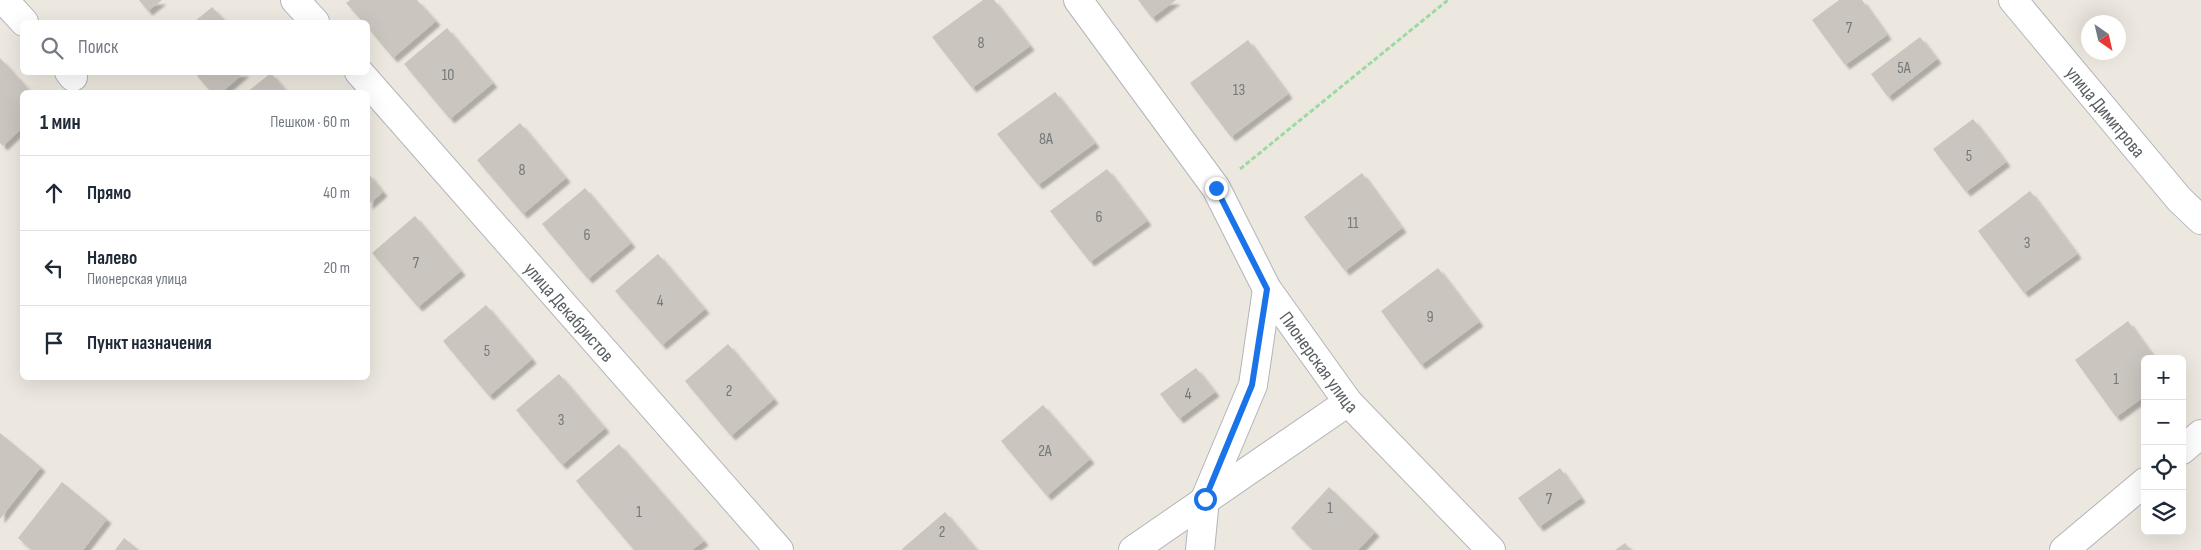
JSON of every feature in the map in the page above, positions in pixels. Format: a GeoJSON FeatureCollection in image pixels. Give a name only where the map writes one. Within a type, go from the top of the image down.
{"type":"FeatureCollection","features":[{"type":"Feature","properties":{"kind":"street"},"geometry":{"type":"LineString","coordinates":[[4,0],[22,20]]}},
{"type":"Feature","properties":{"kind":"street"},"geometry":{"type":"LineString","coordinates":[[295,0],[313,20]]}},
{"type":"Feature","properties":{"kind":"street","name":"Пионерская улица"},"geometry":{"type":"LineString","coordinates":[[1078,0],[1216,188],[1267,289],[1348,402],[1491,550]]}},
{"type":"Feature","properties":{"kind":"street","name":"улица Димитрова"},"geometry":{"type":"LineString","coordinates":[[2013,0],[2179,199],[2201,220]]}},
{"type":"Feature","properties":{"kind":"street","name":"улица Декабристов"},"geometry":{"type":"LineString","coordinates":[[362,75],[779,550]]}},
{"type":"Feature","properties":{"kind":"street"},"geometry":{"type":"LineString","coordinates":[[1200,550],[1205,499],[1252,385],[1267,289]]}},
{"type":"Feature","properties":{"kind":"street"},"geometry":{"type":"LineString","coordinates":[[1133,550],[1348,402]]}},
{"type":"Feature","properties":{"kind":"street"},"geometry":{"type":"LineString","coordinates":[[2186,447],[2201,434]]}},
{"type":"Feature","properties":{"kind":"street"},"geometry":{"type":"LineString","coordinates":[[2064,550],[2141,485]]}},
{"type":"Feature","properties":{"kind":"path"},"geometry":{"type":"LineString","coordinates":[[1216,188],[1448,0]]}},
{"type":"Feature","properties":{"kind":"building"},"geometry":{"type":"Polygon","coordinates":[[[139,0],[162,0],[148,11],[139,0]]]}},
{"type":"Feature","properties":{"kind":"building"},"geometry":{"type":"Polygon","coordinates":[[[350,0],[417,0],[436,21],[393,58],[370,30],[370,20],[361,20],[346,3],[350,0]]]}},
{"type":"Feature","properties":{"kind":"building"},"geometry":{"type":"Polygon","coordinates":[[[983,0],[994,0],[1030,46],[972,88],[932,37],[983,0]]]}},
{"type":"Feature","properties":{"kind":"building"},"geometry":{"type":"Polygon","coordinates":[[[1138,0],[1176,0],[1152,18],[1138,0]]]}},
{"type":"Feature","properties":{"kind":"building"},"geometry":{"type":"Polygon","coordinates":[[[1839,0],[1862,0],[1887,35],[1845,65],[1812,20],[1839,0]]]}},
{"type":"Feature","properties":{"kind":"building"},"geometry":{"type":"Polygon","coordinates":[[[212,7],[224,20],[196,20],[212,7]]]}},
{"type":"Feature","properties":{"kind":"building"},"geometry":{"type":"Polygon","coordinates":[[[447,28],[493,83],[450,119],[404,64],[447,28]]]}},
{"type":"Feature","properties":{"kind":"building"},"geometry":{"type":"Polygon","coordinates":[[[1920,37],[1937,59],[1888,97],[1871,74],[1920,37]]]}},
{"type":"Feature","properties":{"kind":"building"},"geometry":{"type":"Polygon","coordinates":[[[1248,40],[1288,94],[1231,137],[1190,83],[1248,40]]]}},
{"type":"Feature","properties":{"kind":"building"},"geometry":{"type":"Polygon","coordinates":[[[0,58],[29,90],[20,90],[20,130],[3,146],[0,143],[0,58]]]}},
{"type":"Feature","properties":{"kind":"building"},"geometry":{"type":"Polygon","coordinates":[[[197,75],[242,75],[224,90],[209,90],[197,75]]]}},
{"type":"Feature","properties":{"kind":"building"},"geometry":{"type":"Polygon","coordinates":[[[268,75],[273,75],[285,90],[250,90],[268,75]]]}},
{"type":"Feature","properties":{"kind":"building"},"geometry":{"type":"Polygon","coordinates":[[[1055,92],[1095,143],[1038,185],[997,134],[1055,92]]]}},
{"type":"Feature","properties":{"kind":"building"},"geometry":{"type":"Polygon","coordinates":[[[1973,119],[2006,162],[1966,192],[1933,149],[1973,119]]]}},
{"type":"Feature","properties":{"kind":"building"},"geometry":{"type":"Polygon","coordinates":[[[520,123],[566,178],[523,214],[477,160],[520,123]]]}},
{"type":"Feature","properties":{"kind":"building"},"geometry":{"type":"Polygon","coordinates":[[[1107,169],[1147,221],[1090,262],[1050,211],[1107,169]]]}},
{"type":"Feature","properties":{"kind":"building"},"geometry":{"type":"Polygon","coordinates":[[[1362,173],[1402,228],[1345,271],[1304,217],[1362,173]]]}},
{"type":"Feature","properties":{"kind":"building"},"geometry":{"type":"Polygon","coordinates":[[[370,176],[383,192],[370,203],[370,176]]]}},
{"type":"Feature","properties":{"kind":"building"},"geometry":{"type":"Polygon","coordinates":[[[585,188],[631,243],[588,279],[542,224],[585,188]]]}},
{"type":"Feature","properties":{"kind":"building"},"geometry":{"type":"Polygon","coordinates":[[[2030,191],[2077,254],[2024,293],[1978,231],[2030,191]]]}},
{"type":"Feature","properties":{"kind":"building"},"geometry":{"type":"Polygon","coordinates":[[[415,216],[461,271],[418,307],[372,253],[415,216]]]}},
{"type":"Feature","properties":{"kind":"building"},"geometry":{"type":"Polygon","coordinates":[[[658,254],[705,309],[662,345],[615,291],[658,254]]]}},
{"type":"Feature","properties":{"kind":"building"},"geometry":{"type":"Polygon","coordinates":[[[1438,268],[1479,322],[1421,365],[1381,311],[1438,268]]]}},
{"type":"Feature","properties":{"kind":"building"},"geometry":{"type":"Polygon","coordinates":[[[486,305],[532,359],[489,396],[443,341],[486,305]]]}},
{"type":"Feature","properties":{"kind":"building"},"geometry":{"type":"Polygon","coordinates":[[[2128,321],[2152,355],[2141,355],[2141,399],[2116,417],[2075,360],[2128,321]]]}},
{"type":"Feature","properties":{"kind":"building"},"geometry":{"type":"Polygon","coordinates":[[[728,344],[774,399],[731,436],[685,381],[728,344]]]}},
{"type":"Feature","properties":{"kind":"building"},"geometry":{"type":"Polygon","coordinates":[[[1196,368],[1215,392],[1179,419],[1160,394],[1196,368]]]}},
{"type":"Feature","properties":{"kind":"building"},"geometry":{"type":"Polygon","coordinates":[[[559,374],[605,428],[562,465],[516,410],[559,374]]]}},
{"type":"Feature","properties":{"kind":"building"},"geometry":{"type":"Polygon","coordinates":[[[1043,405],[1090,459],[1047,496],[1001,441],[1043,405]]]}},
{"type":"Feature","properties":{"kind":"building"},"geometry":{"type":"Polygon","coordinates":[[[0,433],[41,467],[0,519],[0,433]]]}},
{"type":"Feature","properties":{"kind":"building"},"geometry":{"type":"Polygon","coordinates":[[[619,444],[704,541],[692,550],[634,550],[576,481],[619,444]]]}},
{"type":"Feature","properties":{"kind":"building"},"geometry":{"type":"Polygon","coordinates":[[[1560,468],[1581,498],[1539,527],[1518,498],[1560,468]]]}},
{"type":"Feature","properties":{"kind":"building"},"geometry":{"type":"Polygon","coordinates":[[[62,482],[107,519],[83,550],[32,550],[18,538],[62,482]]]}},
{"type":"Feature","properties":{"kind":"building"},"geometry":{"type":"Polygon","coordinates":[[[1329,487],[1375,532],[1358,550],[1313,550],[1291,528],[1329,487]]]}},
{"type":"Feature","properties":{"kind":"building"},"geometry":{"type":"Polygon","coordinates":[[[945,512],[977,550],[902,549],[945,512]]]}},
{"type":"Feature","properties":{"kind":"building"},"geometry":{"type":"Polygon","coordinates":[[[124,538],[139,550],[115,550],[124,538]]]}},
{"type":"Feature","properties":{"kind":"building"},"geometry":{"type":"Polygon","coordinates":[[[1625,543],[1631,550],[1615,550],[1625,543]]]}},
{"type":"Feature","properties":{"kind":"route"},"geometry":{"type":"LineString","coordinates":[[1205,499],[1252,385],[1267,289],[1216,188]]}}]}
